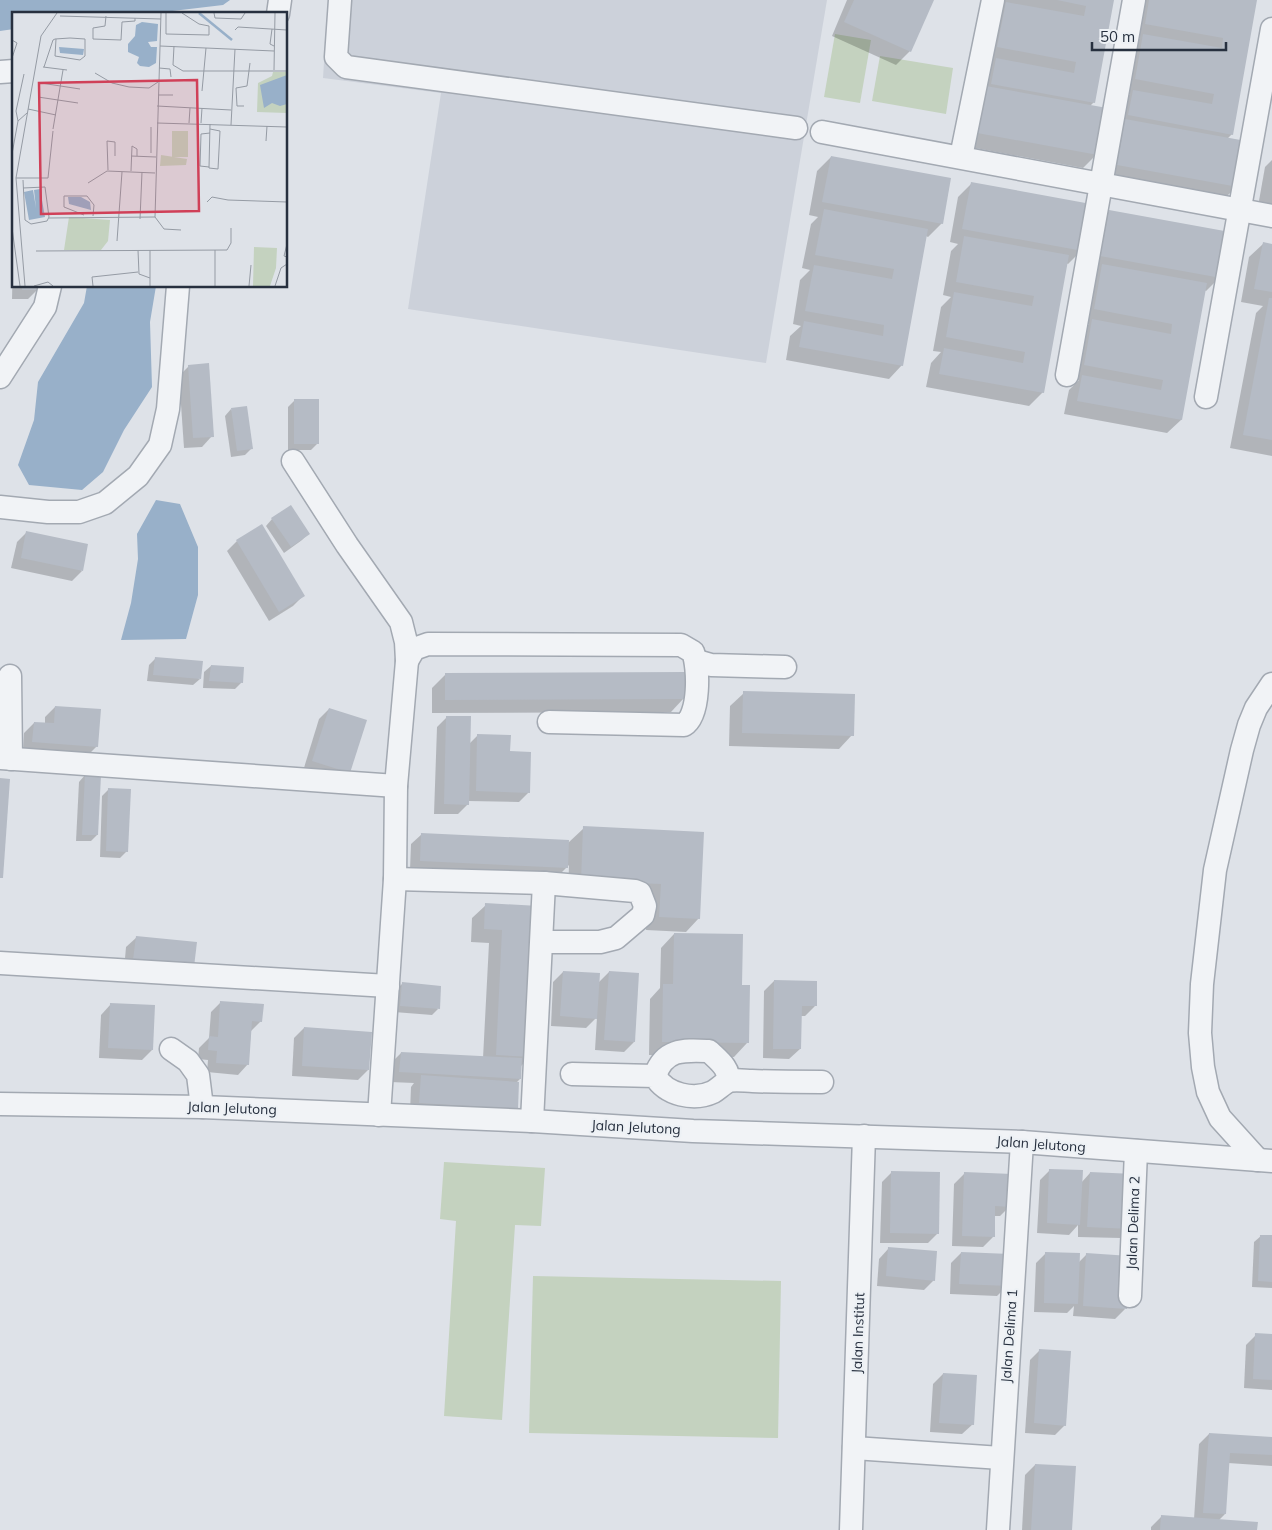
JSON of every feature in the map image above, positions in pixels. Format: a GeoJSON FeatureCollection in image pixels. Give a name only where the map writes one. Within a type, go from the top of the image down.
{"type":"FeatureCollection","features":[{"type":"Feature","properties":{"kind":"street"},"geometry":{"type":"LineString","coordinates":[[340,0],[336,57],[346,67],[796,128]]}},
{"type":"Feature","properties":{"kind":"street"},"geometry":{"type":"LineString","coordinates":[[960,157],[993,0]]}},
{"type":"Feature","properties":{"kind":"street"},"geometry":{"type":"LineString","coordinates":[[1066,375],[1134,0]]}},
{"type":"Feature","properties":{"kind":"street"},"geometry":{"type":"LineString","coordinates":[[1206,397],[1272,29]]}},
{"type":"Feature","properties":{"kind":"street"},"geometry":{"type":"LineString","coordinates":[[822,132],[1272,216]]}},
{"type":"Feature","properties":{"kind":"street"},"geometry":{"type":"LineString","coordinates":[[0,377],[45,308],[50,288]]}},
{"type":"Feature","properties":{"kind":"street"},"geometry":{"type":"LineString","coordinates":[[0,507],[48,512],[79,512],[105,503],[138,476],[160,445],[168,409],[178,288]]}},
{"type":"Feature","properties":{"kind":"street"},"geometry":{"type":"LineString","coordinates":[[293,461],[347,545],[400,622],[406,642],[407,661],[396,786],[395,879],[379,1115]]}},
{"type":"Feature","properties":{"kind":"street"},"geometry":{"type":"LineString","coordinates":[[407,661],[414,649],[428,644],[449,643],[681,645],[693,652],[697,661],[695,705],[690,722],[684,725],[549,722]]}},
{"type":"Feature","properties":{"kind":"street"},"geometry":{"type":"LineString","coordinates":[[697,661],[711,665],[785,667]]}},
{"type":"Feature","properties":{"kind":"street"},"geometry":{"type":"LineString","coordinates":[[10,676],[5,758],[396,786]]}},
{"type":"Feature","properties":{"kind":"street"},"geometry":{"type":"LineString","coordinates":[[1265,1161],[1220,1118],[1208,1092],[1200,1033],[1202,984],[1215,870],[1247,734],[1256,708],[1272,684]]}},
{"type":"Feature","properties":{"kind":"street"},"geometry":{"type":"LineString","coordinates":[[395,879],[544,883],[640,893],[645,906],[643,915],[616,938],[607,942],[542,942]]}},
{"type":"Feature","properties":{"kind":"street"},"geometry":{"type":"LineString","coordinates":[[532,1121],[544,883]]}},
{"type":"Feature","properties":{"kind":"street"},"geometry":{"type":"LineString","coordinates":[[0,963],[388,986]]}},
{"type":"Feature","properties":{"kind":"street"},"geometry":{"type":"LineString","coordinates":[[171,1049],[188,1061],[198,1074],[202,1107]]}},
{"type":"Feature","properties":{"kind":"street"},"geometry":{"type":"LineString","coordinates":[[655,1076],[658,1067],[673,1053],[684,1050],[709,1051],[725,1067],[729,1075],[728,1081]]}},
{"type":"Feature","properties":{"kind":"street"},"geometry":{"type":"LineString","coordinates":[[572,1074],[655,1076]]}},
{"type":"Feature","properties":{"kind":"street"},"geometry":{"type":"LineString","coordinates":[[655,1076],[660,1084],[670,1091],[682,1095],[695,1096],[706,1095],[728,1081],[822,1082]]}},
{"type":"Feature","properties":{"kind":"street"},"geometry":{"type":"LineString","coordinates":[[693,1131],[695,1096]]}},
{"type":"Feature","properties":{"kind":"street","name":"Jalan Jelutong"},"geometry":{"type":"LineString","coordinates":[[0,1104],[202,1107],[532,1121],[693,1131],[1022,1142],[1265,1161]]}},
{"type":"Feature","properties":{"kind":"street","name":"Jalan Institut"},"geometry":{"type":"LineString","coordinates":[[851,1530],[864,1136]]}},
{"type":"Feature","properties":{"kind":"street","name":"Jalan Delima 1"},"geometry":{"type":"LineString","coordinates":[[998,1530],[1022,1142]]}},
{"type":"Feature","properties":{"kind":"street","name":"Jalan Delima 2"},"geometry":{"type":"LineString","coordinates":[[1130,1296],[1136,1151]]}},
{"type":"Feature","properties":{"kind":"street"},"geometry":{"type":"LineString","coordinates":[[854,1448],[906,1444],[1001,1458]]}},
{"type":"Feature","properties":{"kind":"shaded area"},"geometry":{"type":"Polygon","coordinates":[[[328,0],[827,0],[766,363],[408,309],[441,93],[323,78],[328,0]]]}},
{"type":"Feature","properties":{"kind":"green space"},"geometry":{"type":"Polygon","coordinates":[[[835,34],[871,40],[860,103],[824,97],[835,34]]]}},
{"type":"Feature","properties":{"kind":"green space"},"geometry":{"type":"Polygon","coordinates":[[[880,56],[953,68],[946,114],[872,101],[880,56]]]}},
{"type":"Feature","properties":{"kind":"green space"},"geometry":{"type":"Polygon","coordinates":[[[444,1162],[545,1168],[541,1226],[515,1225],[502,1420],[444,1416],[456,1221],[440,1219],[444,1162]]]}},
{"type":"Feature","properties":{"kind":"green space"},"geometry":{"type":"Polygon","coordinates":[[[533,1276],[781,1281],[778,1438],[529,1433],[533,1276]]]}},
{"type":"Feature","properties":{"kind":"water"},"geometry":{"type":"Polygon","coordinates":[[[0,0],[230,0],[223,5],[164,12],[12,12],[12,29],[0,31],[0,0]]]}},
{"type":"Feature","properties":{"kind":"water"},"geometry":{"type":"Polygon","coordinates":[[[87,288],[156,288],[150,322],[152,387],[124,430],[103,472],[82,490],[29,485],[18,465],[34,420],[38,382],[84,303],[87,288]]]}},
{"type":"Feature","properties":{"kind":"water"},"geometry":{"type":"Polygon","coordinates":[[[156,500],[180,504],[198,547],[198,595],[186,639],[121,640],[131,603],[138,559],[137,534],[156,500]]]}},
{"type":"Feature","properties":{"kind":"building"},"geometry":{"type":"Polygon","coordinates":[[[854,0],[934,0],[911,52],[844,22],[854,0]]]}},
{"type":"Feature","properties":{"kind":"building"},"geometry":{"type":"Polygon","coordinates":[[[1057,0],[1114,0],[1095,103],[991,84],[996,58],[1074,73],[1076,62],[997,47],[1006,2],[1084,16],[1086,6],[1057,0]]]}},
{"type":"Feature","properties":{"kind":"building"},"geometry":{"type":"Polygon","coordinates":[[[1149,0],[1257,0],[1233,135],[1128,115],[1133,90],[1212,104],[1214,94],[1135,79],[1143,34],[1222,48],[1223,38],[1145,24],[1149,0]]]}},
{"type":"Feature","properties":{"kind":"building"},"geometry":{"type":"Polygon","coordinates":[[[986,86],[1107,108],[1098,155],[977,133],[986,86]]]}},
{"type":"Feature","properties":{"kind":"building"},"geometry":{"type":"Polygon","coordinates":[[[1125,119],[1246,141],[1238,187],[1117,165],[1125,119]]]}},
{"type":"Feature","properties":{"kind":"building"},"geometry":{"type":"Polygon","coordinates":[[[831,156],[951,178],[943,224],[822,202],[831,156]]]}},
{"type":"Feature","properties":{"kind":"building"},"geometry":{"type":"Polygon","coordinates":[[[971,182],[1091,204],[1083,251],[962,229],[971,182]]]}},
{"type":"Feature","properties":{"kind":"building"},"geometry":{"type":"Polygon","coordinates":[[[824,209],[928,229],[903,366],[799,347],[804,321],[883,336],[884,325],[805,311],[814,265],[892,279],[894,269],[815,255],[824,209]]]}},
{"type":"Feature","properties":{"kind":"building"},"geometry":{"type":"Polygon","coordinates":[[[1109,210],[1230,232],[1221,278],[1100,256],[1109,210]]]}},
{"type":"Feature","properties":{"kind":"building"},"geometry":{"type":"Polygon","coordinates":[[[964,236],[1069,255],[1044,393],[939,374],[944,348],[1023,363],[1025,352],[946,337],[954,292],[1032,306],[1034,296],[956,282],[964,236]]]}},
{"type":"Feature","properties":{"kind":"building"},"geometry":{"type":"Polygon","coordinates":[[[1263,242],[1272,244],[1272,292],[1254,289],[1263,242]]]}},
{"type":"Feature","properties":{"kind":"building"},"geometry":{"type":"Polygon","coordinates":[[[1102,264],[1207,283],[1182,420],[1077,401],[1082,375],[1161,390],[1163,380],[1084,365],[1092,319],[1171,334],[1172,324],[1094,309],[1102,264]]]}},
{"type":"Feature","properties":{"kind":"building"},"geometry":{"type":"Polygon","coordinates":[[[22,288],[39,288],[39,290],[22,290],[22,288]]]}},
{"type":"Feature","properties":{"kind":"building"},"geometry":{"type":"Polygon","coordinates":[[[1269,298],[1272,298],[1272,440],[1243,435],[1269,298]]]}},
{"type":"Feature","properties":{"kind":"building"},"geometry":{"type":"Polygon","coordinates":[[[209,363],[214,437],[193,438],[188,365],[209,363]]]}},
{"type":"Feature","properties":{"kind":"building"},"geometry":{"type":"Polygon","coordinates":[[[294,399],[319,399],[319,444],[294,444],[294,399]]]}},
{"type":"Feature","properties":{"kind":"building"},"geometry":{"type":"Polygon","coordinates":[[[247,406],[253,449],[237,451],[231,408],[247,406]]]}},
{"type":"Feature","properties":{"kind":"building"},"geometry":{"type":"Polygon","coordinates":[[[291,505],[310,534],[291,547],[271,518],[291,505]]]}},
{"type":"Feature","properties":{"kind":"building"},"geometry":{"type":"Polygon","coordinates":[[[262,524],[305,596],[279,612],[236,540],[262,524]]]}},
{"type":"Feature","properties":{"kind":"building"},"geometry":{"type":"Polygon","coordinates":[[[26,531],[88,544],[83,571],[21,558],[26,531]]]}},
{"type":"Feature","properties":{"kind":"building"},"geometry":{"type":"Polygon","coordinates":[[[155,657],[203,661],[201,679],[153,675],[155,657]]]}},
{"type":"Feature","properties":{"kind":"building"},"geometry":{"type":"Polygon","coordinates":[[[211,665],[244,667],[243,683],[209,681],[211,665]]]}},
{"type":"Feature","properties":{"kind":"building"},"geometry":{"type":"Polygon","coordinates":[[[686,672],[686,699],[445,700],[445,673],[686,672]]]}},
{"type":"Feature","properties":{"kind":"building"},"geometry":{"type":"Polygon","coordinates":[[[743,691],[855,694],[854,736],[742,733],[743,691]]]}},
{"type":"Feature","properties":{"kind":"building"},"geometry":{"type":"Polygon","coordinates":[[[55,706],[101,709],[98,747],[32,742],[34,722],[54,723],[55,706]]]}},
{"type":"Feature","properties":{"kind":"building"},"geometry":{"type":"Polygon","coordinates":[[[329,708],[367,720],[350,773],[312,761],[329,708]]]}},
{"type":"Feature","properties":{"kind":"building"},"geometry":{"type":"Polygon","coordinates":[[[446,716],[471,716],[469,805],[444,804],[446,716]]]}},
{"type":"Feature","properties":{"kind":"building"},"geometry":{"type":"Polygon","coordinates":[[[477,734],[511,735],[510,751],[531,752],[530,793],[476,791],[477,734]]]}},
{"type":"Feature","properties":{"kind":"building"},"geometry":{"type":"Polygon","coordinates":[[[85,774],[101,775],[98,835],[82,835],[85,774]]]}},
{"type":"Feature","properties":{"kind":"building"},"geometry":{"type":"Polygon","coordinates":[[[0,778],[10,779],[3,878],[0,878],[0,778]]]}},
{"type":"Feature","properties":{"kind":"building"},"geometry":{"type":"Polygon","coordinates":[[[108,788],[131,789],[128,852],[106,851],[108,788]]]}},
{"type":"Feature","properties":{"kind":"building"},"geometry":{"type":"Polygon","coordinates":[[[583,826],[704,832],[700,919],[659,917],[661,884],[581,881],[583,826]]]}},
{"type":"Feature","properties":{"kind":"building"},"geometry":{"type":"Polygon","coordinates":[[[421,833],[569,840],[568,868],[420,861],[421,833]]]}},
{"type":"Feature","properties":{"kind":"building"},"geometry":{"type":"Polygon","coordinates":[[[485,903],[539,906],[531,1057],[496,1055],[502,930],[484,929],[485,903]]]}},
{"type":"Feature","properties":{"kind":"building"},"geometry":{"type":"Polygon","coordinates":[[[674,933],[743,934],[742,985],[750,985],[749,1043],[662,1042],[663,984],[673,984],[674,933]]]}},
{"type":"Feature","properties":{"kind":"building"},"geometry":{"type":"Polygon","coordinates":[[[136,936],[197,942],[194,967],[133,960],[136,936]]]}},
{"type":"Feature","properties":{"kind":"building"},"geometry":{"type":"Polygon","coordinates":[[[563,971],[600,973],[597,1019],[560,1016],[563,971]]]}},
{"type":"Feature","properties":{"kind":"building"},"geometry":{"type":"Polygon","coordinates":[[[609,971],[639,973],[635,1042],[604,1040],[609,971]]]}},
{"type":"Feature","properties":{"kind":"building"},"geometry":{"type":"Polygon","coordinates":[[[774,980],[817,981],[817,1006],[802,1006],[801,1049],[773,1049],[774,980]]]}},
{"type":"Feature","properties":{"kind":"building"},"geometry":{"type":"Polygon","coordinates":[[[402,982],[441,986],[440,1009],[400,1006],[402,982]]]}},
{"type":"Feature","properties":{"kind":"building"},"geometry":{"type":"Polygon","coordinates":[[[220,1001],[264,1004],[262,1022],[252,1021],[249,1065],[216,1063],[217,1051],[208,1050],[209,1036],[218,1037],[220,1001]]]}},
{"type":"Feature","properties":{"kind":"building"},"geometry":{"type":"Polygon","coordinates":[[[110,1003],[155,1005],[153,1050],[108,1048],[110,1003]]]}},
{"type":"Feature","properties":{"kind":"building"},"geometry":{"type":"Polygon","coordinates":[[[304,1027],[372,1032],[369,1070],[302,1066],[304,1027]]]}},
{"type":"Feature","properties":{"kind":"building"},"geometry":{"type":"Polygon","coordinates":[[[401,1052],[522,1058],[521,1079],[399,1072],[401,1052]]]}},
{"type":"Feature","properties":{"kind":"building"},"geometry":{"type":"Polygon","coordinates":[[[421,1075],[519,1082],[518,1109],[419,1103],[421,1075]]]}},
{"type":"Feature","properties":{"kind":"building"},"geometry":{"type":"Polygon","coordinates":[[[1049,1169],[1083,1170],[1080,1225],[1047,1223],[1049,1169]]]}},
{"type":"Feature","properties":{"kind":"building"},"geometry":{"type":"Polygon","coordinates":[[[891,1171],[940,1172],[939,1234],[890,1233],[891,1171]]]}},
{"type":"Feature","properties":{"kind":"building"},"geometry":{"type":"Polygon","coordinates":[[[964,1172],[1012,1174],[1011,1207],[995,1206],[995,1237],[962,1236],[964,1172]]]}},
{"type":"Feature","properties":{"kind":"building"},"geometry":{"type":"Polygon","coordinates":[[[1090,1172],[1134,1174],[1131,1229],[1087,1227],[1090,1172]]]}},
{"type":"Feature","properties":{"kind":"building"},"geometry":{"type":"Polygon","coordinates":[[[1260,1235],[1272,1235],[1272,1282],[1258,1281],[1260,1235]]]}},
{"type":"Feature","properties":{"kind":"building"},"geometry":{"type":"Polygon","coordinates":[[[888,1247],[937,1251],[935,1281],[886,1276],[888,1247]]]}},
{"type":"Feature","properties":{"kind":"building"},"geometry":{"type":"Polygon","coordinates":[[[961,1252],[1010,1254],[1009,1286],[959,1284],[961,1252]]]}},
{"type":"Feature","properties":{"kind":"building"},"geometry":{"type":"Polygon","coordinates":[[[1045,1252],[1080,1253],[1078,1304],[1044,1303],[1045,1252]]]}},
{"type":"Feature","properties":{"kind":"building"},"geometry":{"type":"Polygon","coordinates":[[[1086,1253],[1130,1256],[1127,1309],[1083,1306],[1086,1253]]]}},
{"type":"Feature","properties":{"kind":"building"},"geometry":{"type":"Polygon","coordinates":[[[1255,1333],[1272,1334],[1272,1380],[1253,1379],[1255,1333]]]}},
{"type":"Feature","properties":{"kind":"building"},"geometry":{"type":"Polygon","coordinates":[[[1039,1349],[1071,1351],[1066,1426],[1034,1423],[1039,1349]]]}},
{"type":"Feature","properties":{"kind":"building"},"geometry":{"type":"Polygon","coordinates":[[[943,1373],[977,1375],[974,1425],[939,1423],[943,1373]]]}},
{"type":"Feature","properties":{"kind":"building"},"geometry":{"type":"Polygon","coordinates":[[[1209,1433],[1272,1437],[1272,1455],[1230,1453],[1226,1514],[1203,1513],[1209,1433]]]}},
{"type":"Feature","properties":{"kind":"building"},"geometry":{"type":"Polygon","coordinates":[[[1035,1464],[1076,1466],[1072,1530],[1031,1530],[1035,1464]]]}},
{"type":"Feature","properties":{"kind":"building"},"geometry":{"type":"Polygon","coordinates":[[[1161,1515],[1258,1522],[1257,1530],[1160,1530],[1161,1515]]]}}]}
